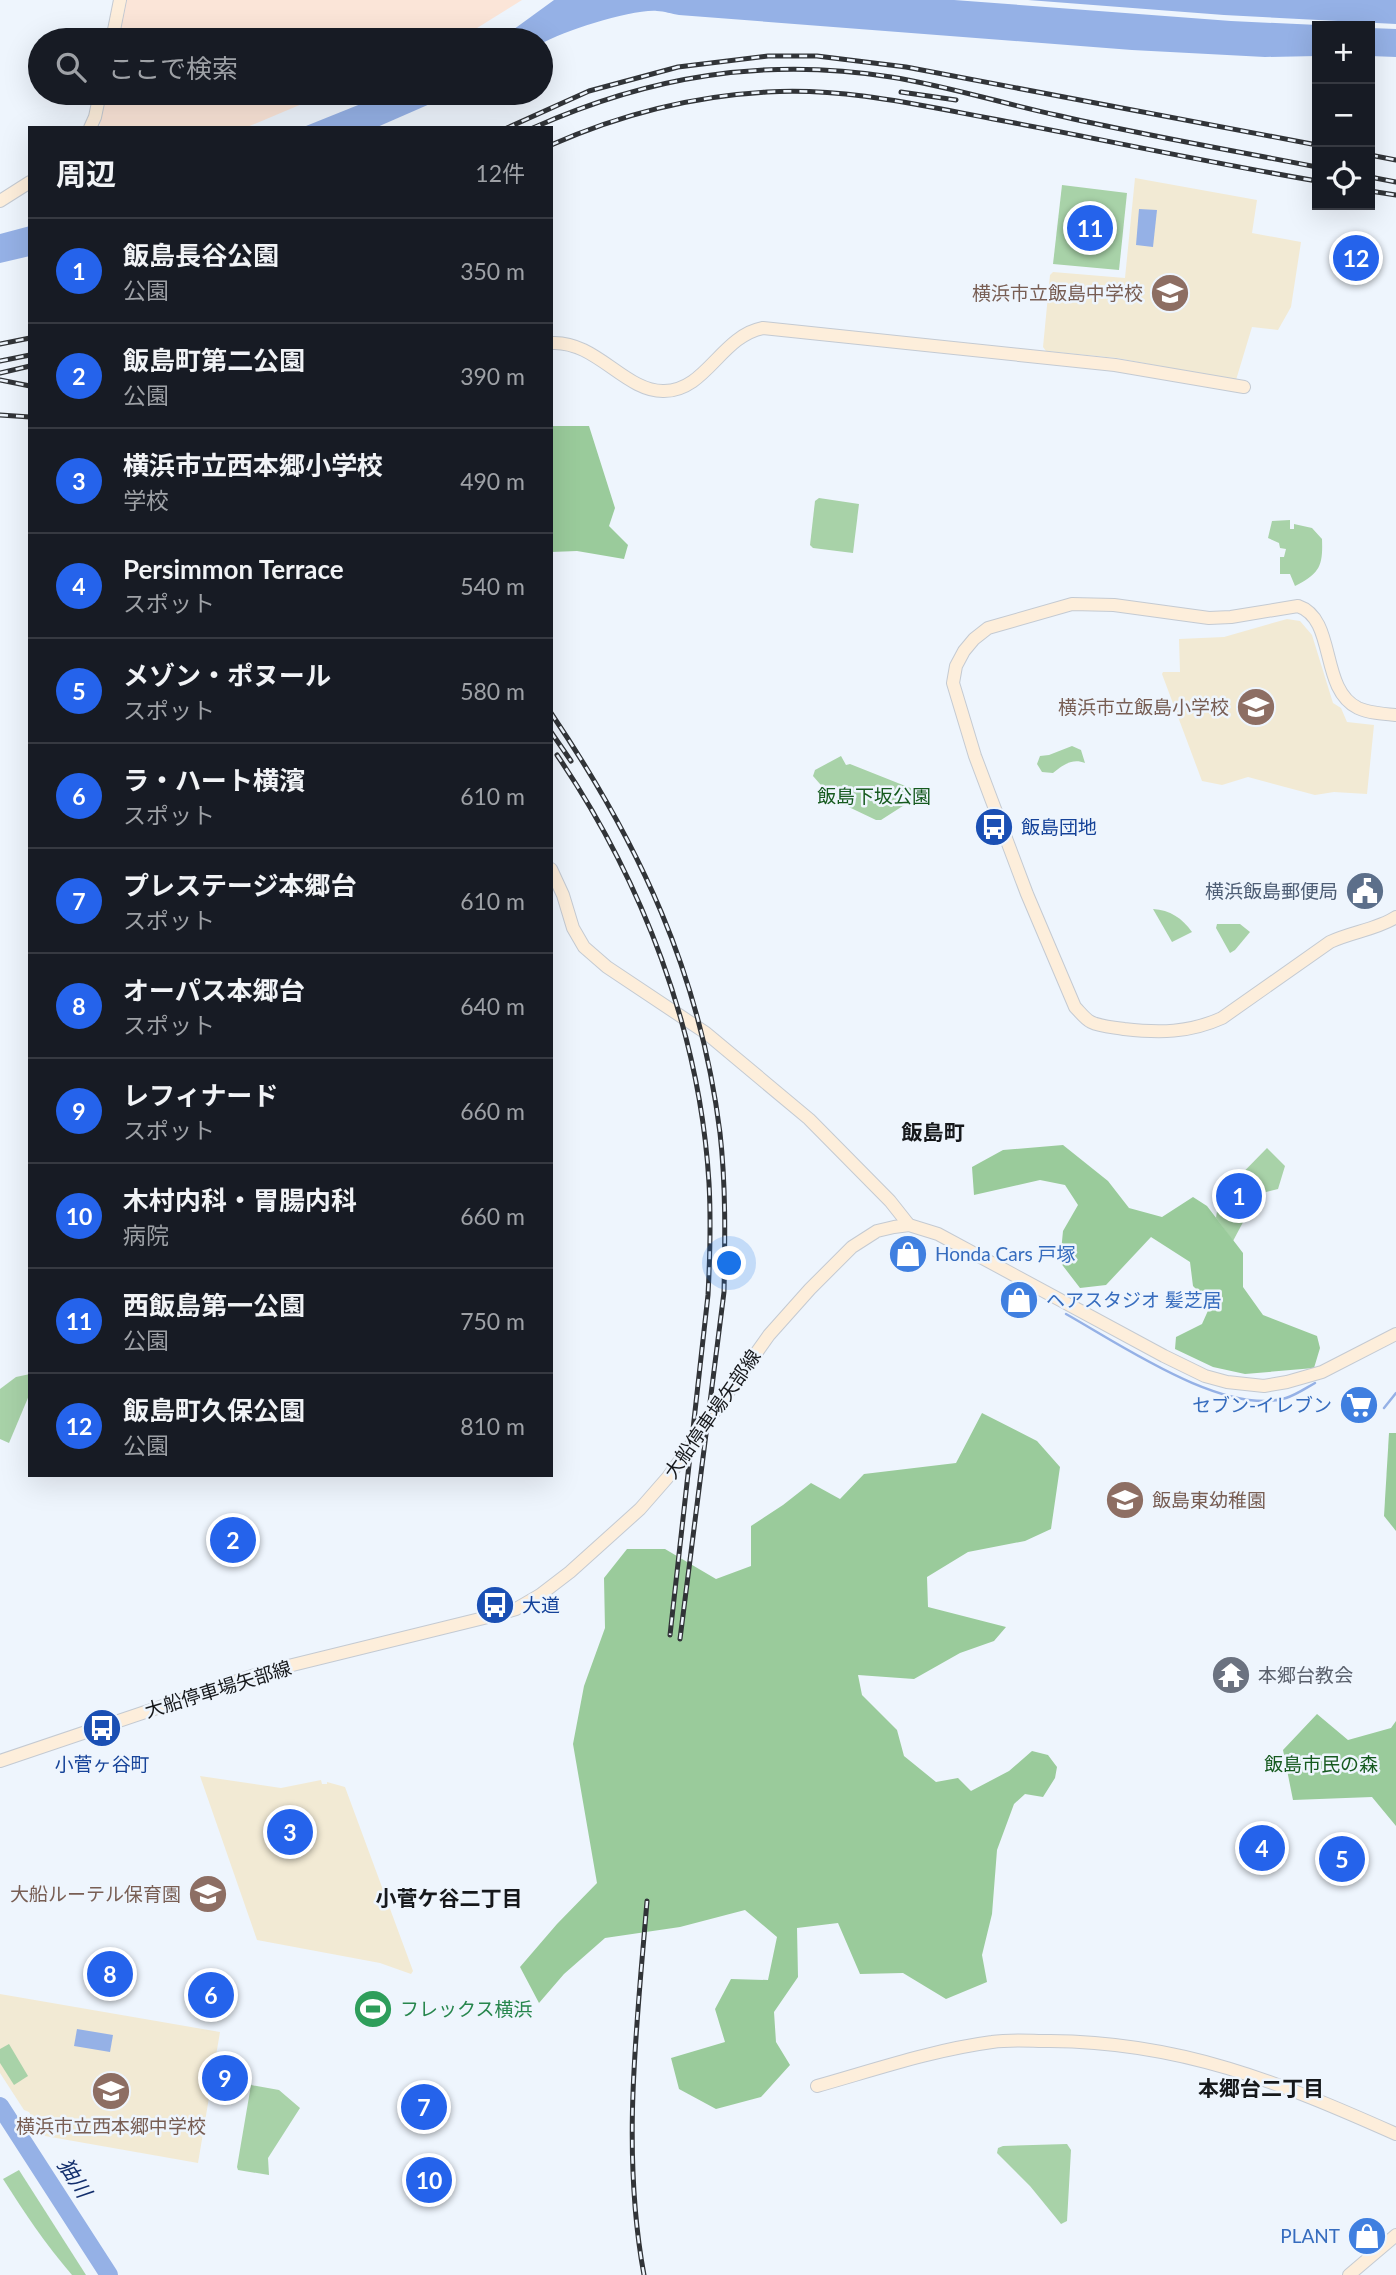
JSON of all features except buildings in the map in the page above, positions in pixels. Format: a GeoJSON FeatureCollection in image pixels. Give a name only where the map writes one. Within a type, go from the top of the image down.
{"type":"FeatureCollection","features":[{"type":"Feature","properties":{"kind":"street"},"geometry":{"type":"LineString","coordinates":[[114,28],[120,0]]}},
{"type":"Feature","properties":{"kind":"street"},"geometry":{"type":"LineString","coordinates":[[91,126],[98,105]]}},
{"type":"Feature","properties":{"kind":"street"},"geometry":{"type":"LineString","coordinates":[[0,201],[28,183]]}},
{"type":"Feature","properties":{"kind":"street"},"geometry":{"type":"LineString","coordinates":[[553,343],[572,344],[644,387],[664,391],[691,383],[732,342],[753,330],[763,328],[1115,365],[1244,387]]}},
{"type":"Feature","properties":{"kind":"street"},"geometry":{"type":"LineString","coordinates":[[1396,715],[1355,707],[1346,697],[1334,678],[1315,619],[1298,606],[1209,618],[1114,605],[1072,604],[988,628],[964,651],[956,666],[953,683],[975,756],[1027,894],[1075,1007],[1088,1021],[1102,1026],[1151,1032],[1187,1031],[1210,1024],[1330,942],[1396,917]]}},
{"type":"Feature","properties":{"kind":"street"},"geometry":{"type":"LineString","coordinates":[[553,873],[573,928],[584,947],[607,967],[717,1042],[816,1125],[890,1201],[909,1225],[945,1237],[1205,1377],[1227,1382],[1264,1386],[1287,1382],[1322,1372],[1396,1335]]}},
{"type":"Feature","properties":{"kind":"street","name":"大船停車場矢部線"},"geometry":{"type":"LineString","coordinates":[[0,1761],[264,1672],[496,1615],[516,1609],[540,1595],[570,1572],[640,1509],[668,1477],[769,1335],[810,1289],[864,1238],[877,1231],[909,1225]]}},
{"type":"Feature","properties":{"kind":"street"},"geometry":{"type":"LineString","coordinates":[[817,2086],[924,2055],[982,2043],[1094,2043],[1175,2053],[1235,2068],[1396,2134]]}},
{"type":"Feature","properties":{"kind":"street"},"geometry":{"type":"LineString","coordinates":[[1349,2275],[1396,2235]]}},
{"type":"Feature","properties":{"kind":"shaded area"},"geometry":{"type":"Polygon","coordinates":[[[125,0],[522,0],[477,28],[119,28],[125,0]]]}},
{"type":"Feature","properties":{"kind":"shaded area"},"geometry":{"type":"Polygon","coordinates":[[[104,105],[300,105],[250,126],[99,126],[104,105]]]}},
{"type":"Feature","properties":{"kind":"shaded area","name":"横浜市立飯島中学校"},"geometry":{"type":"Polygon","coordinates":[[[1135,178],[1257,200],[1252,233],[1301,242],[1291,307],[1278,330],[1252,327],[1236,380],[1117,358],[1046,351],[1043,347],[1050,275],[1053,272],[1125,278],[1135,178]]]}},
{"type":"Feature","properties":{"kind":"shaded area","name":"横浜市立飯島小学校"},"geometry":{"type":"Polygon","coordinates":[[[1287,619],[1300,621],[1312,635],[1333,703],[1341,708],[1347,722],[1374,725],[1367,794],[1334,792],[1315,795],[1248,777],[1222,785],[1202,781],[1162,674],[1180,672],[1179,639],[1224,637],[1287,619]]]}},
{"type":"Feature","properties":{"kind":"shaded area"},"geometry":{"type":"Polygon","coordinates":[[[200,1776],[281,1788],[321,1780],[322,1784],[327,1782],[345,1787],[413,1971],[411,1974],[380,1963],[257,1940],[200,1776]]]}},
{"type":"Feature","properties":{"kind":"shaded area","name":"横浜市立西本郷中学校"},"geometry":{"type":"Polygon","coordinates":[[[0,1994],[220,2032],[198,2163],[45,2136],[0,2073],[0,1994]]]}},
{"type":"Feature","properties":{"kind":"green space"},"geometry":{"type":"Polygon","coordinates":[[[1062,185],[1127,193],[1119,270],[1053,264],[1062,185]]]}},
{"type":"Feature","properties":{"kind":"green space"},"geometry":{"type":"Polygon","coordinates":[[[1347,238],[1372,243],[1366,278],[1340,274],[1347,238]]]}},
{"type":"Feature","properties":{"kind":"green space"},"geometry":{"type":"Polygon","coordinates":[[[553,426],[589,426],[615,508],[609,526],[628,545],[624,559],[577,551],[553,552],[553,426]]]}},
{"type":"Feature","properties":{"kind":"green space"},"geometry":{"type":"Polygon","coordinates":[[[819,498],[859,504],[853,553],[813,548],[810,545],[815,501],[819,498]]]}},
{"type":"Feature","properties":{"kind":"green space"},"geometry":{"type":"Polygon","coordinates":[[[1290,520],[1290,529],[1294,529],[1294,524],[1312,528],[1322,539],[1322,556],[1318,568],[1310,577],[1295,586],[1290,574],[1280,574],[1280,557],[1284,557],[1286,549],[1280,548],[1279,543],[1268,538],[1272,521],[1290,520]]]}},
{"type":"Feature","properties":{"kind":"green space"},"geometry":{"type":"Polygon","coordinates":[[[1072,746],[1081,750],[1085,763],[1072,762],[1053,773],[1042,772],[1037,764],[1040,756],[1072,746]]]}},
{"type":"Feature","properties":{"kind":"green space","name":"飯島下坂公園"},"geometry":{"type":"Polygon","coordinates":[[[841,756],[846,765],[850,764],[923,793],[881,820],[876,820],[834,800],[813,776],[815,770],[841,756]]]}},
{"type":"Feature","properties":{"kind":"green space"},"geometry":{"type":"Polygon","coordinates":[[[1153,909],[1175,916],[1192,932],[1172,942],[1153,909]]]}},
{"type":"Feature","properties":{"kind":"green space"},"geometry":{"type":"Polygon","coordinates":[[[1217,924],[1240,924],[1250,932],[1230,953],[1216,928],[1217,924]]]}},
{"type":"Feature","properties":{"kind":"green space"},"geometry":{"type":"Polygon","coordinates":[[[1063,1145],[1108,1181],[1129,1208],[1162,1217],[1193,1197],[1207,1206],[1243,1253],[1243,1287],[1263,1315],[1317,1336],[1320,1348],[1314,1368],[1245,1374],[1213,1367],[1175,1349],[1176,1337],[1202,1324],[1211,1304],[1193,1286],[1190,1262],[1151,1237],[1106,1285],[1080,1288],[1060,1262],[1063,1231],[1078,1205],[1065,1185],[1040,1180],[974,1195],[972,1167],[1003,1150],[1063,1145]]]}},
{"type":"Feature","properties":{"kind":"green space"},"geometry":{"type":"Polygon","coordinates":[[[1267,1148],[1285,1166],[1278,1189],[1258,1194],[1233,1241],[1216,1218],[1219,1197],[1267,1148]]]}},
{"type":"Feature","properties":{"kind":"green space"},"geometry":{"type":"Polygon","coordinates":[[[28,1374],[28,1398],[9,1443],[0,1439],[0,1389],[16,1377],[28,1374]]]}},
{"type":"Feature","properties":{"kind":"green space"},"geometry":{"type":"Polygon","coordinates":[[[982,1413],[1037,1441],[1060,1467],[1051,1529],[1025,1541],[968,1552],[927,1577],[928,1607],[1006,1627],[994,1641],[960,1653],[914,1679],[858,1675],[862,1695],[897,1730],[904,1756],[936,1782],[958,1778],[971,1791],[1009,1771],[1032,1751],[1048,1755],[1057,1767],[1055,1778],[1043,1797],[1025,1794],[1014,1804],[997,1850],[992,1914],[982,1955],[987,1982],[946,1999],[903,1973],[860,1974],[838,1923],[797,1928],[798,1977],[774,2012],[776,2042],[790,2065],[761,2097],[716,2109],[679,2089],[671,2058],[725,2042],[715,2009],[731,1979],[768,1980],[777,1937],[745,1910],[680,1927],[605,1938],[564,1974],[539,2003],[520,1967],[597,1883],[573,1744],[584,1686],[605,1628],[604,1578],[627,1549],[665,1549],[716,1579],[751,1566],[751,1526],[811,1483],[840,1499],[864,1474],[956,1463],[982,1413]]]}},
{"type":"Feature","properties":{"kind":"green space"},"geometry":{"type":"Polygon","coordinates":[[[1389,1433],[1396,1433],[1396,1531],[1384,1516],[1389,1433]]]}},
{"type":"Feature","properties":{"kind":"green space"},"geometry":{"type":"Polygon","coordinates":[[[235,1523],[243,1524],[237,1559],[217,1556],[235,1523]]]}},
{"type":"Feature","properties":{"kind":"green space","name":"飯島市民の森"},"geometry":{"type":"Polygon","coordinates":[[[1317,1714],[1348,1740],[1391,1728],[1396,1721],[1396,1826],[1372,1797],[1293,1800],[1283,1750],[1317,1714]]]}},
{"type":"Feature","properties":{"kind":"green space"},"geometry":{"type":"Polygon","coordinates":[[[9,2044],[28,2076],[14,2085],[0,2063],[0,2049],[9,2044]]]}},
{"type":"Feature","properties":{"kind":"green space"},"geometry":{"type":"Polygon","coordinates":[[[251,2085],[279,2090],[300,2108],[268,2158],[269,2175],[238,2170],[237,2167],[251,2085]]]}},
{"type":"Feature","properties":{"kind":"green space"},"geometry":{"type":"Polygon","coordinates":[[[1067,2144],[1071,2150],[1067,2221],[1061,2224],[1030,2186],[997,2153],[998,2148],[1003,2146],[1067,2144]]]}},
{"type":"Feature","properties":{"kind":"green space"},"geometry":{"type":"Polygon","coordinates":[[[19,2170],[86,2275],[72,2275],[3,2179],[19,2170]]]}},
{"type":"Feature","properties":{"kind":"water"},"geometry":{"type":"Polygon","coordinates":[[[554,0],[954,0],[1312,25],[1312,56],[1265,57],[1132,50],[679,15],[657,11],[631,13],[553,38],[553,28],[516,28],[554,0]]]}},
{"type":"Feature","properties":{"kind":"water"},"geometry":{"type":"Polygon","coordinates":[[[1028,0],[1396,0],[1396,24],[1224,15],[1028,0]]]}},
{"type":"Feature","properties":{"kind":"water"},"geometry":{"type":"Polygon","coordinates":[[[1375,28],[1396,29],[1396,57],[1375,56],[1375,28]]]}},
{"type":"Feature","properties":{"kind":"water"},"geometry":{"type":"Polygon","coordinates":[[[358,105],[428,105],[380,126],[306,126],[358,105]]]}},
{"type":"Feature","properties":{"kind":"water"},"geometry":{"type":"Polygon","coordinates":[[[1139,209],[1157,210],[1153,247],[1136,245],[1139,209]]]}},
{"type":"Feature","properties":{"kind":"water"},"geometry":{"type":"Polygon","coordinates":[[[28,227],[28,256],[0,263],[0,234],[28,227]]]}},
{"type":"Feature","properties":{"kind":"water"},"geometry":{"type":"Polygon","coordinates":[[[77,2029],[113,2035],[110,2052],[74,2046],[77,2029]]]}},
{"type":"Feature","properties":{"kind":"waterway"},"geometry":{"type":"LineString","coordinates":[[1066,1314],[1173,1374],[1233,1397],[1261,1401],[1286,1398],[1315,1383]]}},
{"type":"Feature","properties":{"kind":"waterway"},"geometry":{"type":"LineString","coordinates":[[1384,1408],[1396,1393]]}},
{"type":"Feature","properties":{"kind":"waterway","name":"㹨川"},"geometry":{"type":"LineString","coordinates":[[0,2106],[109,2275]]}},
{"type":"Feature","properties":{"kind":"railway"},"geometry":{"type":"LineString","coordinates":[[511,126],[589,91],[678,67],[768,56],[817,56],[906,67],[1312,144]]}},
{"type":"Feature","properties":{"kind":"railway"},"geometry":{"type":"LineString","coordinates":[[538,126],[620,95],[708,76],[798,69],[844,71],[912,81],[1154,136],[1312,166]]}},
{"type":"Feature","properties":{"kind":"railway"},"geometry":{"type":"LineString","coordinates":[[553,144],[629,116],[684,103],[739,94],[825,92],[912,104],[1312,180]]}},
{"type":"Feature","properties":{"kind":"railway"},"geometry":{"type":"LineString","coordinates":[[901,92],[956,100]]}},
{"type":"Feature","properties":{"kind":"railway"},"geometry":{"type":"LineString","coordinates":[[1375,156],[1396,160]]}},
{"type":"Feature","properties":{"kind":"railway"},"geometry":{"type":"LineString","coordinates":[[1375,178],[1396,182]]}},
{"type":"Feature","properties":{"kind":"railway"},"geometry":{"type":"LineString","coordinates":[[1375,192],[1396,195]]}},
{"type":"Feature","properties":{"kind":"railway"},"geometry":{"type":"LineString","coordinates":[[0,344],[28,338]]}},
{"type":"Feature","properties":{"kind":"railway"},"geometry":{"type":"LineString","coordinates":[[0,361],[28,355]]}},
{"type":"Feature","properties":{"kind":"railway"},"geometry":{"type":"LineString","coordinates":[[0,373],[28,366]]}},
{"type":"Feature","properties":{"kind":"railway"},"geometry":{"type":"LineString","coordinates":[[0,380],[28,386]]}},
{"type":"Feature","properties":{"kind":"railway"},"geometry":{"type":"LineString","coordinates":[[0,415],[28,417]]}},
{"type":"Feature","properties":{"kind":"railway"},"geometry":{"type":"LineString","coordinates":[[553,716],[612,812],[661,912],[698,1018],[711,1074],[720,1133],[725,1232],[724,1292],[680,1639]]}},
{"type":"Feature","properties":{"kind":"railway"},"geometry":{"type":"LineString","coordinates":[[553,735],[571,761]]}},
{"type":"Feature","properties":{"kind":"railway"},"geometry":{"type":"LineString","coordinates":[[557,755],[588,803],[615,853],[662,959],[693,1070],[703,1126],[710,1197],[708,1295],[670,1635]]}},
{"type":"Feature","properties":{"kind":"railway"},"geometry":{"type":"LineString","coordinates":[[644,2275],[633,2182],[632,2135],[647,1901]]}},
{"type":"Feature","properties":{"kind":"place","name":"西飯島第一公園"},"geometry":{"type":"Point","coordinates":[1090,228]}},
{"type":"Feature","properties":{"kind":"place","name":"飯島町久保公園"},"geometry":{"type":"Point","coordinates":[1356,258]}},
{"type":"Feature","properties":{"kind":"place","name":"横浜市立飯島中学校"},"geometry":{"type":"Point","coordinates":[1170,293]}},
{"type":"Feature","properties":{"kind":"place","name":"横浜市立飯島小学校"},"geometry":{"type":"Point","coordinates":[1256,707]}},
{"type":"Feature","properties":{"kind":"place","name":"飯島団地"},"geometry":{"type":"Point","coordinates":[994,827]}},
{"type":"Feature","properties":{"kind":"place","name":"横浜飯島郵便局"},"geometry":{"type":"Point","coordinates":[1365,891]}},
{"type":"Feature","properties":{"kind":"place","name":"飯島長谷公園"},"geometry":{"type":"Point","coordinates":[1239,1196]}},
{"type":"Feature","properties":{"kind":"place","name":"Honda Cars 戸塚"},"geometry":{"type":"Point","coordinates":[908,1254]}},
{"type":"Feature","properties":{"kind":"place","name":"ヘアスタジオ 髪芝居"},"geometry":{"type":"Point","coordinates":[1019,1300]}},
{"type":"Feature","properties":{"kind":"place","name":"セブン-イレブン"},"geometry":{"type":"Point","coordinates":[1359,1405]}},
{"type":"Feature","properties":{"kind":"place","name":"飯島東幼稚園"},"geometry":{"type":"Point","coordinates":[1125,1500]}},
{"type":"Feature","properties":{"kind":"place","name":"飯島町第二公園"},"geometry":{"type":"Point","coordinates":[233,1540]}},
{"type":"Feature","properties":{"kind":"place","name":"大道"},"geometry":{"type":"Point","coordinates":[495,1605]}},
{"type":"Feature","properties":{"kind":"place","name":"本郷台教会"},"geometry":{"type":"Point","coordinates":[1231,1675]}},
{"type":"Feature","properties":{"kind":"place","name":"小菅ヶ谷町"},"geometry":{"type":"Point","coordinates":[102,1728]}},
{"type":"Feature","properties":{"kind":"place","name":"横浜市立西本郷小学校"},"geometry":{"type":"Point","coordinates":[290,1832]}},
{"type":"Feature","properties":{"kind":"place","name":"Persimmon Terrace"},"geometry":{"type":"Point","coordinates":[1262,1848]}},
{"type":"Feature","properties":{"kind":"place","name":"メゾン・ポヌール"},"geometry":{"type":"Point","coordinates":[1342,1859]}},
{"type":"Feature","properties":{"kind":"place","name":"大船ルーテル保育園"},"geometry":{"type":"Point","coordinates":[208,1894]}},
{"type":"Feature","properties":{"kind":"place","name":"オーパス本郷台"},"geometry":{"type":"Point","coordinates":[110,1974]}},
{"type":"Feature","properties":{"kind":"place","name":"ラ・ハート横濱"},"geometry":{"type":"Point","coordinates":[211,1995]}},
{"type":"Feature","properties":{"kind":"place","name":"フレックス横浜"},"geometry":{"type":"Point","coordinates":[373,2009]}},
{"type":"Feature","properties":{"kind":"place","name":"レフィナード"},"geometry":{"type":"Point","coordinates":[225,2078]}},
{"type":"Feature","properties":{"kind":"place","name":"横浜市立西本郷中学校"},"geometry":{"type":"Point","coordinates":[111,2091]}},
{"type":"Feature","properties":{"kind":"place","name":"プレステージ本郷台"},"geometry":{"type":"Point","coordinates":[424,2107]}},
{"type":"Feature","properties":{"kind":"place","name":"木村内科・胃腸内科"},"geometry":{"type":"Point","coordinates":[429,2180]}},
{"type":"Feature","properties":{"kind":"place","name":"PLANT"},"geometry":{"type":"Point","coordinates":[1367,2236]}},
{"type":"Feature","properties":{"kind":"district","name":"飯島町"},"geometry":{"type":"Point","coordinates":[933,1133]}},
{"type":"Feature","properties":{"kind":"district","name":"小菅ケ谷二丁目"},"geometry":{"type":"Point","coordinates":[449,1899]}},
{"type":"Feature","properties":{"kind":"district","name":"本郷台二丁目"},"geometry":{"type":"Point","coordinates":[1261,2089]}}]}
